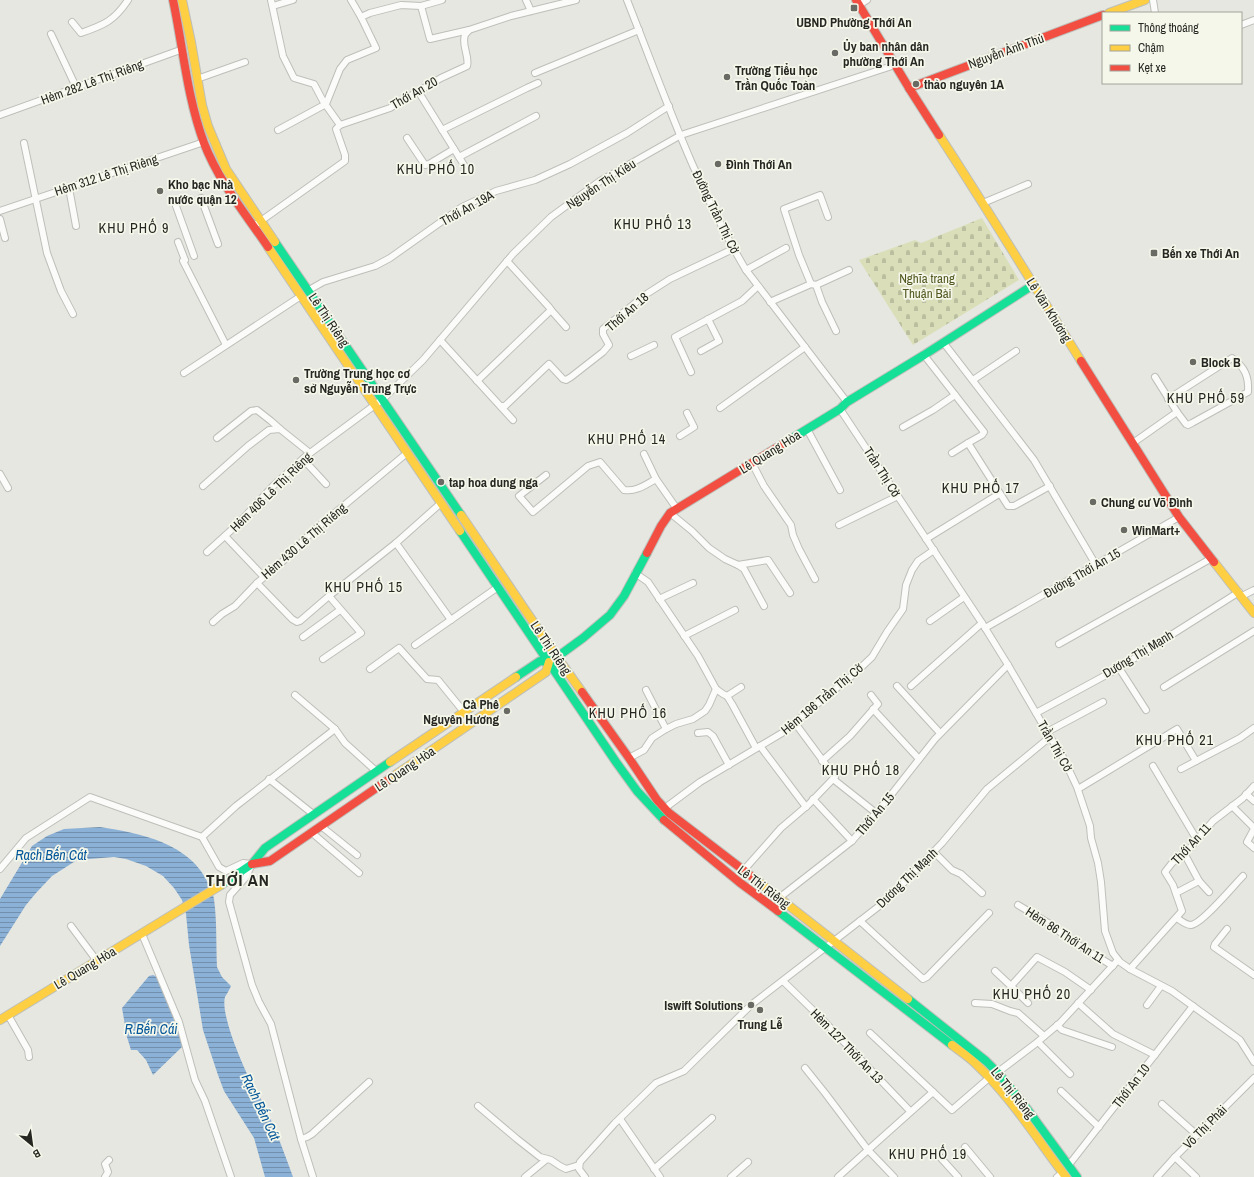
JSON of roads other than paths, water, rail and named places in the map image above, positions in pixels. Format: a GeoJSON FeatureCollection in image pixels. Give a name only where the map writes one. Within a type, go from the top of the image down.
{"type":"FeatureCollection","features":[{"type":"Feature","properties":{"kind":"street"},"geometry":{"type":"LineString","coordinates":[[72,22],[81,33],[97,27],[119,13],[128,0]]}},
{"type":"Feature","properties":{"kind":"street","name":"Lê Thị Riêng"},"geometry":{"type":"LineString","coordinates":[[173,0],[194,107],[204,142],[220,176],[253,227],[616,762],[660,817],[739,882],[975,1063],[1011,1103],[1062,1176]]}},
{"type":"Feature","properties":{"kind":"street","name":"Lê Thị Riêng"},"geometry":{"type":"LineString","coordinates":[[182,0],[192,42],[202,105],[208,126],[226,169],[557,657],[657,800],[687,828],[835,941],[986,1061],[998,1072],[1077,1177]]}},
{"type":"Feature","properties":{"kind":"street"},"geometry":{"type":"LineString","coordinates":[[253,227],[345,161],[345,155],[336,129],[340,125],[314,84],[294,78],[283,56],[272,3],[293,0]]}},
{"type":"Feature","properties":{"kind":"street"},"geometry":{"type":"LineString","coordinates":[[278,130],[326,104],[340,69],[347,60],[376,48],[351,0]]}},
{"type":"Feature","properties":{"kind":"street"},"geometry":{"type":"LineString","coordinates":[[361,17],[370,13],[401,5],[421,6],[442,0]]}},
{"type":"Feature","properties":{"kind":"street"},"geometry":{"type":"LineString","coordinates":[[526,0],[531,11]]}},
{"type":"Feature","properties":{"kind":"street"},"geometry":{"type":"LineString","coordinates":[[421,6],[430,39],[469,30],[511,16],[576,0]]}},
{"type":"Feature","properties":{"kind":"street","name":"Đường Trần Thị Cờ"},"geometry":{"type":"LineString","coordinates":[[627,0],[704,190],[733,248],[746,270],[847,402]]}},
{"type":"Feature","properties":{"kind":"street"},"geometry":{"type":"LineString","coordinates":[[857,3],[867,0]]}},
{"type":"Feature","properties":{"kind":"street"},"geometry":{"type":"LineString","coordinates":[[1113,12],[1145,0]]}},
{"type":"Feature","properties":{"kind":"street"},"geometry":{"type":"LineString","coordinates":[[1153,0],[1155,12]]}},
{"type":"Feature","properties":{"kind":"street","name":"Lê Văn Khương"},"geometry":{"type":"LineString","coordinates":[[857,3],[1179,517],[1254,613]]}},
{"type":"Feature","properties":{"kind":"street","name":"Nguyễn Ảnh Thủ"},"geometry":{"type":"LineString","coordinates":[[909,88],[1102,15]]}},
{"type":"Feature","properties":{"kind":"street"},"geometry":{"type":"LineString","coordinates":[[1242,26],[1254,20]]}},
{"type":"Feature","properties":{"kind":"street","name":"Thới An 20"},"geometry":{"type":"LineString","coordinates":[[340,125],[390,108],[441,78],[467,66],[468,63],[464,36],[469,30]]}},
{"type":"Feature","properties":{"kind":"street"},"geometry":{"type":"LineString","coordinates":[[535,73],[639,30]]}},
{"type":"Feature","properties":{"kind":"street"},"geometry":{"type":"LineString","coordinates":[[51,34],[76,87]]}},
{"type":"Feature","properties":{"kind":"street","name":"Hẻm 282 Lê Thị Riêng"},"geometry":{"type":"LineString","coordinates":[[0,115],[183,49]]}},
{"type":"Feature","properties":{"kind":"street"},"geometry":{"type":"LineString","coordinates":[[197,78],[245,62]]}},
{"type":"Feature","properties":{"kind":"street","name":"Nguyễn Thị Kiêu"},"geometry":{"type":"LineString","coordinates":[[375,406],[423,360],[507,261],[551,217],[600,181],[681,135],[895,65]]}},
{"type":"Feature","properties":{"kind":"street"},"geometry":{"type":"LineString","coordinates":[[442,130],[538,83]]}},
{"type":"Feature","properties":{"kind":"street"},"geometry":{"type":"LineString","coordinates":[[418,91],[467,170]]}},
{"type":"Feature","properties":{"kind":"street","name":"Thới An 19A"},"geometry":{"type":"LineString","coordinates":[[309,290],[323,282],[375,266],[390,258],[462,207],[496,191],[535,180],[570,164],[627,133],[669,106]]}},
{"type":"Feature","properties":{"kind":"street"},"geometry":{"type":"LineString","coordinates":[[459,157],[536,116]]}},
{"type":"Feature","properties":{"kind":"street"},"geometry":{"type":"LineString","coordinates":[[407,138],[425,165],[454,149]]}},
{"type":"Feature","properties":{"kind":"street","name":"Hẻm 312 Lê Thị Riêng"},"geometry":{"type":"LineString","coordinates":[[0,211],[204,142]]}},
{"type":"Feature","properties":{"kind":"street"},"geometry":{"type":"LineString","coordinates":[[24,144],[47,253],[61,291],[73,314]]}},
{"type":"Feature","properties":{"kind":"street"},"geometry":{"type":"LineString","coordinates":[[983,203],[1028,184]]}},
{"type":"Feature","properties":{"kind":"street"},"geometry":{"type":"LineString","coordinates":[[69,188],[76,226]]}},
{"type":"Feature","properties":{"kind":"street"},"geometry":{"type":"LineString","coordinates":[[828,217],[820,195],[784,209],[799,255],[836,331]]}},
{"type":"Feature","properties":{"kind":"street"},"geometry":{"type":"LineString","coordinates":[[201,198],[218,244]]}},
{"type":"Feature","properties":{"kind":"street"},"geometry":{"type":"LineString","coordinates":[[176,206],[194,256]]}},
{"type":"Feature","properties":{"kind":"street"},"geometry":{"type":"LineString","coordinates":[[0,219],[5,238]]}},
{"type":"Feature","properties":{"kind":"street"},"geometry":{"type":"LineString","coordinates":[[178,242],[184,261],[226,346]]}},
{"type":"Feature","properties":{"kind":"street","name":"Thới An 18"},"geometry":{"type":"LineString","coordinates":[[502,406],[505,406],[549,364],[563,379],[566,380],[571,377],[603,352],[609,345],[603,334],[603,329],[645,295],[670,279],[733,248]]}},
{"type":"Feature","properties":{"kind":"street"},"geometry":{"type":"LineString","coordinates":[[746,270],[786,248]]}},
{"type":"Feature","properties":{"kind":"street"},"geometry":{"type":"LineString","coordinates":[[507,261],[549,306],[566,327]]}},
{"type":"Feature","properties":{"kind":"street"},"geometry":{"type":"LineString","coordinates":[[770,302],[849,270]]}},
{"type":"Feature","properties":{"kind":"street","name":"Lê Quang Hòa"},"geometry":{"type":"LineString","coordinates":[[0,1020],[241,872],[252,864],[265,848],[376,771],[540,661],[549,662],[557,657],[583,638],[610,615],[624,596],[661,526],[670,513],[840,409],[847,402],[924,355],[1033,285]]}},
{"type":"Feature","properties":{"kind":"street"},"geometry":{"type":"LineString","coordinates":[[692,372],[675,337],[742,301],[758,286]]}},
{"type":"Feature","properties":{"kind":"street"},"geometry":{"type":"LineString","coordinates":[[184,372],[301,296]]}},
{"type":"Feature","properties":{"kind":"street"},"geometry":{"type":"LineString","coordinates":[[477,382],[551,310]]}},
{"type":"Feature","properties":{"kind":"street"},"geometry":{"type":"LineString","coordinates":[[701,350],[719,341],[708,319]]}},
{"type":"Feature","properties":{"kind":"street"},"geometry":{"type":"LineString","coordinates":[[440,340],[477,382],[502,406],[513,420]]}},
{"type":"Feature","properties":{"kind":"street"},"geometry":{"type":"LineString","coordinates":[[943,342],[1034,460],[1096,565]]}},
{"type":"Feature","properties":{"kind":"street"},"geometry":{"type":"LineString","coordinates":[[631,356],[654,345]]}},
{"type":"Feature","properties":{"kind":"street"},"geometry":{"type":"LineString","coordinates":[[720,408],[805,347]]}},
{"type":"Feature","properties":{"kind":"street"},"geometry":{"type":"LineString","coordinates":[[973,380],[1016,351]]}},
{"type":"Feature","properties":{"kind":"street"},"geometry":{"type":"LineString","coordinates":[[924,355],[984,432],[952,453]]}},
{"type":"Feature","properties":{"kind":"street"},"geometry":{"type":"LineString","coordinates":[[1155,377],[1168,398],[1184,422],[1188,425],[1248,392],[1248,382],[1245,371],[1232,358],[1168,398]]}},
{"type":"Feature","properties":{"kind":"street"},"geometry":{"type":"LineString","coordinates":[[903,427],[933,410],[955,395]]}},
{"type":"Feature","properties":{"kind":"street","name":"Hẻm 406 Lê Thị Riêng"},"geometry":{"type":"LineString","coordinates":[[207,552],[238,524],[272,487],[302,459],[375,406]]}},
{"type":"Feature","properties":{"kind":"street","name":"Trần Thị Cờ"},"geometry":{"type":"LineString","coordinates":[[840,409],[983,626],[1062,755],[1078,789],[1090,826],[1091,838],[1098,863],[1101,882],[1105,931],[1112,954],[1130,969],[1172,991],[1240,1040],[1254,1062]]}},
{"type":"Feature","properties":{"kind":"street"},"geometry":{"type":"LineString","coordinates":[[217,438],[250,411],[257,410],[310,453]]}},
{"type":"Feature","properties":{"kind":"street"},"geometry":{"type":"LineString","coordinates":[[1133,443],[1178,412]]}},
{"type":"Feature","properties":{"kind":"street"},"geometry":{"type":"LineString","coordinates":[[680,436],[694,427],[687,413]]}},
{"type":"Feature","properties":{"kind":"street"},"geometry":{"type":"LineString","coordinates":[[203,486],[248,446],[269,430],[280,429]]}},
{"type":"Feature","properties":{"kind":"street"},"geometry":{"type":"LineString","coordinates":[[807,429],[840,490]]}},
{"type":"Feature","properties":{"kind":"street"},"geometry":{"type":"LineString","coordinates":[[968,443],[1008,506],[1013,507],[1050,486]]}},
{"type":"Feature","properties":{"kind":"street","name":"Hẻm 430 Lê Thị Riêng"},"geometry":{"type":"LineString","coordinates":[[329,596],[297,622],[292,619],[257,583],[312,532],[407,453]]}},
{"type":"Feature","properties":{"kind":"street"},"geometry":{"type":"LineString","coordinates":[[644,454],[656,479],[677,509]]}},
{"type":"Feature","properties":{"kind":"street"},"geometry":{"type":"LineString","coordinates":[[302,459],[326,484]]}},
{"type":"Feature","properties":{"kind":"street"},"geometry":{"type":"LineString","coordinates":[[546,475],[519,496],[533,512],[588,466],[600,462],[624,490],[631,491],[642,488],[656,479]]}},
{"type":"Feature","properties":{"kind":"street"},"geometry":{"type":"LineString","coordinates":[[752,463],[764,486],[791,525],[793,535],[799,549],[815,579]]}},
{"type":"Feature","properties":{"kind":"street"},"geometry":{"type":"LineString","coordinates":[[0,474],[8,488]]}},
{"type":"Feature","properties":{"kind":"street"},"geometry":{"type":"LineString","coordinates":[[926,539],[999,494]]}},
{"type":"Feature","properties":{"kind":"street"},"geometry":{"type":"LineString","coordinates":[[839,525],[898,496]]}},
{"type":"Feature","properties":{"kind":"street"},"geometry":{"type":"LineString","coordinates":[[322,659],[361,634],[329,596],[396,543],[441,503]]}},
{"type":"Feature","properties":{"kind":"street"},"geometry":{"type":"LineString","coordinates":[[670,513],[692,531],[709,548],[725,559],[744,569],[764,606]]}},
{"type":"Feature","properties":{"kind":"street","name":"Đường Thới An 15"},"geometry":{"type":"LineString","coordinates":[[911,686],[983,626],[1096,565],[1179,517]]}},
{"type":"Feature","properties":{"kind":"street"},"geometry":{"type":"LineString","coordinates":[[225,536],[263,576]]}},
{"type":"Feature","properties":{"kind":"street"},"geometry":{"type":"LineString","coordinates":[[396,543],[451,620]]}},
{"type":"Feature","properties":{"kind":"street","name":"Hẻm 196 Trần Thị Cờ"},"geometry":{"type":"LineString","coordinates":[[666,809],[668,805],[700,782],[782,733],[854,674],[872,657],[903,609],[906,585],[912,570],[918,561],[934,550]]}},
{"type":"Feature","properties":{"kind":"street"},"geometry":{"type":"LineString","coordinates":[[1059,644],[1212,558]]}},
{"type":"Feature","properties":{"kind":"street"},"geometry":{"type":"LineString","coordinates":[[738,565],[768,560],[790,592]]}},
{"type":"Feature","properties":{"kind":"street"},"geometry":{"type":"LineString","coordinates":[[635,573],[648,582],[698,656],[716,689],[727,696],[758,747],[806,806]]}},
{"type":"Feature","properties":{"kind":"street"},"geometry":{"type":"LineString","coordinates":[[213,622],[235,606],[257,583]]}},
{"type":"Feature","properties":{"kind":"street"},"geometry":{"type":"LineString","coordinates":[[659,599],[693,583]]}},
{"type":"Feature","properties":{"kind":"street"},"geometry":{"type":"LineString","coordinates":[[415,645],[498,587]]}},
{"type":"Feature","properties":{"kind":"street","name":"Dương Thị Mạnh"},"geometry":{"type":"LineString","coordinates":[[1036,713],[1119,668],[1240,594],[1254,590]]}},
{"type":"Feature","properties":{"kind":"street"},"geometry":{"type":"LineString","coordinates":[[930,621],[964,597]]}},
{"type":"Feature","properties":{"kind":"street"},"geometry":{"type":"LineString","coordinates":[[304,637],[340,610]]}},
{"type":"Feature","properties":{"kind":"street"},"geometry":{"type":"LineString","coordinates":[[684,636],[735,610]]}},
{"type":"Feature","properties":{"kind":"street"},"geometry":{"type":"LineString","coordinates":[[1164,687],[1254,631]]}},
{"type":"Feature","properties":{"kind":"street"},"geometry":{"type":"LineString","coordinates":[[370,669],[399,648],[427,679],[438,680],[464,712]]}},
{"type":"Feature","properties":{"kind":"street","name":"Lê Quang Hòa"},"geometry":{"type":"LineString","coordinates":[[252,864],[270,861],[546,672],[549,662]]}},
{"type":"Feature","properties":{"kind":"street","name":"Thới An 15"},"geometry":{"type":"LineString","coordinates":[[779,898],[852,841],[940,734],[1008,665]]}},
{"type":"Feature","properties":{"kind":"street"},"geometry":{"type":"LineString","coordinates":[[1119,668],[1146,710]]}},
{"type":"Feature","properties":{"kind":"street"},"geometry":{"type":"LineString","coordinates":[[897,686],[940,734]]}},
{"type":"Feature","properties":{"kind":"street"},"geometry":{"type":"LineString","coordinates":[[727,696],[742,688]]}},
{"type":"Feature","properties":{"kind":"street"},"geometry":{"type":"LineString","coordinates":[[629,758],[644,750],[652,738],[666,729],[676,724],[693,719],[705,711],[716,689]]}},
{"type":"Feature","properties":{"kind":"street"},"geometry":{"type":"LineString","coordinates":[[646,690],[666,729]]}},
{"type":"Feature","properties":{"kind":"street"},"geometry":{"type":"LineString","coordinates":[[295,695],[334,729],[345,743],[376,771]]}},
{"type":"Feature","properties":{"kind":"street"},"geometry":{"type":"LineString","coordinates":[[822,761],[850,736],[878,704],[871,695]]}},
{"type":"Feature","properties":{"kind":"street","name":"Dương Thị Mạnh"},"geometry":{"type":"LineString","coordinates":[[579,1165],[580,1162],[620,1119],[656,1083],[684,1071],[751,1006],[887,900],[934,852],[986,789],[1048,734],[1103,702]]}},
{"type":"Feature","properties":{"kind":"street"},"geometry":{"type":"LineString","coordinates":[[873,709],[919,759]]}},
{"type":"Feature","properties":{"kind":"street"},"geometry":{"type":"LineString","coordinates":[[743,871],[781,828],[806,806],[835,776],[822,761],[795,723]]}},
{"type":"Feature","properties":{"kind":"street"},"geometry":{"type":"LineString","coordinates":[[1181,769],[1240,738],[1254,728]]}},
{"type":"Feature","properties":{"kind":"street"},"geometry":{"type":"LineString","coordinates":[[202,837],[269,779],[334,729]]}},
{"type":"Feature","properties":{"kind":"street"},"geometry":{"type":"LineString","coordinates":[[1078,789],[1177,729],[1196,761]]}},
{"type":"Feature","properties":{"kind":"street"},"geometry":{"type":"LineString","coordinates":[[698,734],[708,732],[713,736],[729,766]]}},
{"type":"Feature","properties":{"kind":"street"},"geometry":{"type":"LineString","coordinates":[[1153,766],[1197,840]]}},
{"type":"Feature","properties":{"kind":"street"},"geometry":{"type":"LineString","coordinates":[[269,779],[313,814]]}},
{"type":"Feature","properties":{"kind":"street"},"geometry":{"type":"LineString","coordinates":[[833,779],[876,813]]}},
{"type":"Feature","properties":{"kind":"street","name":"Thới An 11"},"geometry":{"type":"LineString","coordinates":[[1177,918],[1182,911],[1176,893],[1166,872],[1172,863],[1197,840],[1213,821],[1254,786]]}},
{"type":"Feature","properties":{"kind":"street"},"geometry":{"type":"LineString","coordinates":[[1246,794],[1254,801]]}},
{"type":"Feature","properties":{"kind":"street"},"geometry":{"type":"LineString","coordinates":[[0,869],[26,838],[90,797],[202,837],[219,867],[226,871],[243,863],[252,864],[246,877],[230,895],[229,902],[252,985],[270,1024],[313,1177]]}},
{"type":"Feature","properties":{"kind":"street"},"geometry":{"type":"LineString","coordinates":[[813,799],[852,841]]}},
{"type":"Feature","properties":{"kind":"street"},"geometry":{"type":"LineString","coordinates":[[1232,806],[1254,828],[1247,842],[1254,848]]}},
{"type":"Feature","properties":{"kind":"street"},"geometry":{"type":"LineString","coordinates":[[321,826],[357,855]]}},
{"type":"Feature","properties":{"kind":"street"},"geometry":{"type":"LineString","coordinates":[[312,832],[359,873]]}},
{"type":"Feature","properties":{"kind":"street"},"geometry":{"type":"LineString","coordinates":[[934,852],[952,870],[961,874],[982,893]]}},
{"type":"Feature","properties":{"kind":"street"},"geometry":{"type":"LineString","coordinates":[[1184,853],[1198,881],[1209,892]]}},
{"type":"Feature","properties":{"kind":"street"},"geometry":{"type":"LineString","coordinates":[[1130,969],[1177,918],[1186,924],[1194,924],[1216,905],[1243,876]]}},
{"type":"Feature","properties":{"kind":"street"},"geometry":{"type":"LineString","coordinates":[[1176,893],[1198,881]]}},
{"type":"Feature","properties":{"kind":"street","name":"Hẻm 86 Thới An 11"},"geometry":{"type":"LineString","coordinates":[[1018,905],[1050,924],[1070,940],[1113,966]]}},
{"type":"Feature","properties":{"kind":"street"},"geometry":{"type":"LineString","coordinates":[[860,922],[923,979],[927,977],[989,913]]}},
{"type":"Feature","properties":{"kind":"street"},"geometry":{"type":"LineString","coordinates":[[71,926],[97,961]]}},
{"type":"Feature","properties":{"kind":"street"},"geometry":{"type":"LineString","coordinates":[[1227,929],[1214,947],[1254,975]]}},
{"type":"Feature","properties":{"kind":"street"},"geometry":{"type":"LineString","coordinates":[[142,934],[179,1022],[195,1080],[205,1101],[231,1177]]}},
{"type":"Feature","properties":{"kind":"street"},"geometry":{"type":"LineString","coordinates":[[1011,986],[1037,957],[1065,972],[1091,990]]}},
{"type":"Feature","properties":{"kind":"street"},"geometry":{"type":"LineString","coordinates":[[870,1033],[952,1110],[989,1078],[1057,1026],[1118,960]]}},
{"type":"Feature","properties":{"kind":"street"},"geometry":{"type":"LineString","coordinates":[[995,971],[1028,1003]]}},
{"type":"Feature","properties":{"kind":"street","name":"Hẻm 127 Thới An 13"},"geometry":{"type":"LineString","coordinates":[[783,981],[821,1018],[910,1111]]}},
{"type":"Feature","properties":{"kind":"street"},"geometry":{"type":"LineString","coordinates":[[1147,1005],[1161,986]]}},
{"type":"Feature","properties":{"kind":"street"},"geometry":{"type":"LineString","coordinates":[[975,1003],[992,1004],[1018,1013],[1044,1036]]}},
{"type":"Feature","properties":{"kind":"street"},"geometry":{"type":"LineString","coordinates":[[1078,1004],[1113,1034],[1155,1055]]}},
{"type":"Feature","properties":{"kind":"street","name":"Thới An 10"},"geometry":{"type":"LineString","coordinates":[[1068,1166],[1193,1006]]}},
{"type":"Feature","properties":{"kind":"street"},"geometry":{"type":"LineString","coordinates":[[8,1015],[28,1050],[29,1057]]}},
{"type":"Feature","properties":{"kind":"street"},"geometry":{"type":"LineString","coordinates":[[1057,1026],[1062,1030],[1112,1047]]}},
{"type":"Feature","properties":{"kind":"street"},"geometry":{"type":"LineString","coordinates":[[1038,1042],[1070,1074]]}},
{"type":"Feature","properties":{"kind":"street"},"geometry":{"type":"LineString","coordinates":[[805,1068],[825,1092],[868,1150],[894,1177]]}},
{"type":"Feature","properties":{"kind":"street","name":"Võ Thị Phải"},"geometry":{"type":"LineString","coordinates":[[1157,1177],[1254,1078]]}},
{"type":"Feature","properties":{"kind":"street"},"geometry":{"type":"LineString","coordinates":[[301,1138],[312,1134],[369,1082]]}},
{"type":"Feature","properties":{"kind":"street"},"geometry":{"type":"LineString","coordinates":[[1061,1091],[1099,1127]]}},
{"type":"Feature","properties":{"kind":"street"},"geometry":{"type":"LineString","coordinates":[[838,1177],[933,1092]]}},
{"type":"Feature","properties":{"kind":"street"},"geometry":{"type":"LineString","coordinates":[[1162,1104],[1197,1135]]}},
{"type":"Feature","properties":{"kind":"street"},"geometry":{"type":"LineString","coordinates":[[478,1106],[540,1157],[551,1160],[566,1169],[579,1165],[579,1169],[585,1177]]}},
{"type":"Feature","properties":{"kind":"street"},"geometry":{"type":"LineString","coordinates":[[654,1169],[712,1118]]}},
{"type":"Feature","properties":{"kind":"street"},"geometry":{"type":"LineString","coordinates":[[620,1119],[660,1177]]}},
{"type":"Feature","properties":{"kind":"street"},"geometry":{"type":"LineString","coordinates":[[965,1148],[990,1177]]}},
{"type":"Feature","properties":{"kind":"street"},"geometry":{"type":"LineString","coordinates":[[940,1157],[958,1177]]}},
{"type":"Feature","properties":{"kind":"street"},"geometry":{"type":"LineString","coordinates":[[1175,1157],[1196,1177]]}},
{"type":"Feature","properties":{"kind":"street"},"geometry":{"type":"LineString","coordinates":[[525,1177],[547,1159]]}},
{"type":"Feature","properties":{"kind":"street"},"geometry":{"type":"LineString","coordinates":[[105,1177],[108,1172],[104,1164],[109,1160]]}},
{"type":"Feature","properties":{"kind":"street"},"geometry":{"type":"LineString","coordinates":[[731,1177],[748,1162]]}},
{"type":"Feature","properties":{"kind":"water","name":"Rạch Bến Cát"},"geometry":{"type":"Polygon","coordinates":[[[100,827],[131,833],[163,842],[190,859],[201,871],[209,885],[214,897],[215,907],[217,967],[222,977],[231,986],[225,997],[224,1005],[229,1027],[247,1074],[271,1119],[293,1177],[265,1177],[254,1138],[224,1091],[203,1030],[189,945],[186,914],[182,900],[163,876],[146,866],[126,859],[114,857],[77,860],[52,876],[36,893],[26,905],[0,946],[0,899],[32,846],[47,836],[64,829],[100,827]]]}},
{"type":"Feature","properties":{"kind":"water","name":"R.Bến Cái"},"geometry":{"type":"Polygon","coordinates":[[[153,975],[157,977],[161,983],[183,1046],[153,1075],[146,1060],[137,1050],[131,1050],[122,1008],[149,976],[153,975]]]}},
{"type":"Feature","properties":{"kind":"place","name":"UBND Phường Thới An"},"geometry":{"type":"Point","coordinates":[854,8]}},
{"type":"Feature","properties":{"kind":"place","name":"Ủy ban nhân dân phường Thới An"},"geometry":{"type":"Point","coordinates":[835,53]}},
{"type":"Feature","properties":{"kind":"place","name":"Trường Tiểu học Trần Quốc Toản"},"geometry":{"type":"Point","coordinates":[727,77]}},
{"type":"Feature","properties":{"kind":"place","name":"thảo nguyên 1A"},"geometry":{"type":"Point","coordinates":[916,84]}},
{"type":"Feature","properties":{"kind":"place","name":"Đình Thới An"},"geometry":{"type":"Point","coordinates":[718,164]}},
{"type":"Feature","properties":{"kind":"place","name":"Kho bạc Nhà nước quận 12"},"geometry":{"type":"Point","coordinates":[160,191]}},
{"type":"Feature","properties":{"kind":"place","name":"Bến xe Thới An"},"geometry":{"type":"Point","coordinates":[1154,253]}},
{"type":"Feature","properties":{"kind":"place","name":"Block B"},"geometry":{"type":"Point","coordinates":[1193,362]}},
{"type":"Feature","properties":{"kind":"place","name":"Trường Trung học cơ sở Nguyễn Trung Trực"},"geometry":{"type":"Point","coordinates":[296,380]}},
{"type":"Feature","properties":{"kind":"place","name":"tap hoa dung nga"},"geometry":{"type":"Point","coordinates":[441,482]}},
{"type":"Feature","properties":{"kind":"place","name":"Chung cư Võ Đình"},"geometry":{"type":"Point","coordinates":[1093,502]}},
{"type":"Feature","properties":{"kind":"place","name":"WinMart+"},"geometry":{"type":"Point","coordinates":[1124,530]}},
{"type":"Feature","properties":{"kind":"place","name":"Cà Phê Nguyên Hương"},"geometry":{"type":"Point","coordinates":[507,711]}},
{"type":"Feature","properties":{"kind":"place","name":"Iswift Solutions"},"geometry":{"type":"Point","coordinates":[751,1005]}},
{"type":"Feature","properties":{"kind":"place","name":"Trung Lễ"},"geometry":{"type":"Point","coordinates":[760,1010]}},
{"type":"Feature","properties":{"kind":"district","name":"KHU PHỐ 10"},"geometry":{"type":"Point","coordinates":[436,169]}},
{"type":"Feature","properties":{"kind":"district","name":"KHU PHỐ 13"},"geometry":{"type":"Point","coordinates":[653,224]}},
{"type":"Feature","properties":{"kind":"district","name":"KHU PHỐ 9"},"geometry":{"type":"Point","coordinates":[134,228]}},
{"type":"Feature","properties":{"kind":"district","name":"KHU PHỐ 59"},"geometry":{"type":"Point","coordinates":[1206,398]}},
{"type":"Feature","properties":{"kind":"district","name":"KHU PHỐ 14"},"geometry":{"type":"Point","coordinates":[627,439]}},
{"type":"Feature","properties":{"kind":"district","name":"KHU PHỐ 17"},"geometry":{"type":"Point","coordinates":[981,488]}},
{"type":"Feature","properties":{"kind":"district","name":"KHU PHỐ 15"},"geometry":{"type":"Point","coordinates":[364,587]}},
{"type":"Feature","properties":{"kind":"district","name":"KHU PHỐ 16"},"geometry":{"type":"Point","coordinates":[628,713]}},
{"type":"Feature","properties":{"kind":"district","name":"KHU PHỐ 21"},"geometry":{"type":"Point","coordinates":[1175,740]}},
{"type":"Feature","properties":{"kind":"district","name":"KHU PHỐ 18"},"geometry":{"type":"Point","coordinates":[861,770]}},
{"type":"Feature","properties":{"kind":"district","name":"THỚI AN"},"geometry":{"type":"Point","coordinates":[238,879]}},
{"type":"Feature","properties":{"kind":"district","name":"KHU PHỐ 20"},"geometry":{"type":"Point","coordinates":[1032,994]}},
{"type":"Feature","properties":{"kind":"district","name":"KHU PHỐ 19"},"geometry":{"type":"Point","coordinates":[928,1154]}},
{"type":"Feature","properties":{"kind":"park label","name":"Nghĩa trang Thuận Bài"},"geometry":{"type":"Point","coordinates":[927,286]}}]}
